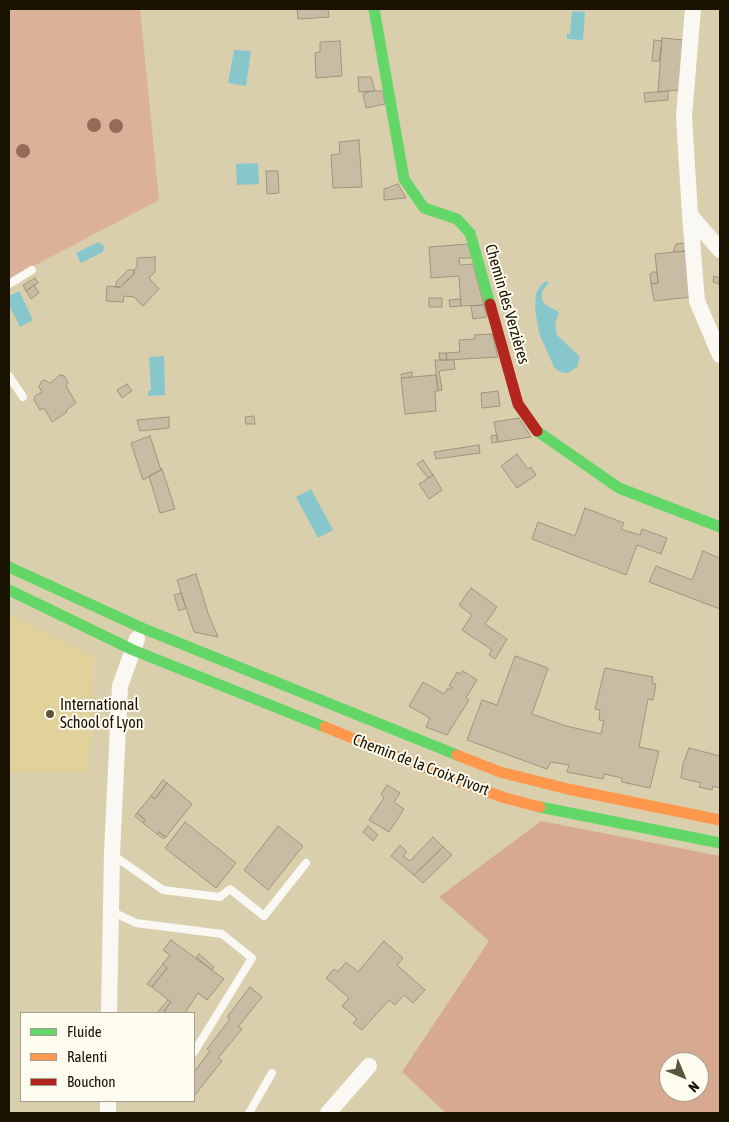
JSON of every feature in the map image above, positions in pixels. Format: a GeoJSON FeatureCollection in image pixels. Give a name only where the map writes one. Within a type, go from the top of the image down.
{"type":"FeatureCollection","features":[{"type":"Feature","properties":{"kind":"main road","name":"Chemin des Verzières"},"geometry":{"type":"LineString","coordinates":[[374,9],[404,179],[424,208],[457,219],[470,233],[518,404],[538,432],[620,488],[683,515],[720,527]]}},
{"type":"Feature","properties":{"kind":"main road","name":"Chemin de la Croix Pivort"},"geometry":{"type":"LineString","coordinates":[[9,567],[142,628],[500,772],[568,789],[720,820]]}},
{"type":"Feature","properties":{"kind":"main road","name":"Chemin de la Croix Pivort"},"geometry":{"type":"LineString","coordinates":[[9,590],[133,650],[450,778],[506,798],[542,808],[720,843]]}},
{"type":"Feature","properties":{"kind":"street"},"geometry":{"type":"LineString","coordinates":[[693,9],[684,116],[690,215],[697,301],[720,355]]}},
{"type":"Feature","properties":{"kind":"street"},"geometry":{"type":"LineString","coordinates":[[690,215],[720,250]]}},
{"type":"Feature","properties":{"kind":"street"},"geometry":{"type":"LineString","coordinates":[[109,1012],[112,853],[120,686],[142,628]]}},
{"type":"Feature","properties":{"kind":"street"},"geometry":{"type":"LineString","coordinates":[[328,1113],[369,1066]]}},
{"type":"Feature","properties":{"kind":"lane"},"geometry":{"type":"LineString","coordinates":[[9,284],[32,270]]}},
{"type":"Feature","properties":{"kind":"lane"},"geometry":{"type":"LineString","coordinates":[[9,376],[23,396]]}},
{"type":"Feature","properties":{"kind":"lane"},"geometry":{"type":"LineString","coordinates":[[112,853],[163,890],[220,897],[230,889],[264,916],[306,863]]}},
{"type":"Feature","properties":{"kind":"lane"},"geometry":{"type":"LineString","coordinates":[[111,911],[136,923],[222,934],[252,958],[195,1050]]}},
{"type":"Feature","properties":{"kind":"lane"},"geometry":{"type":"LineString","coordinates":[[249,1113],[272,1073]]}},
{"type":"Feature","properties":{"kind":"shaded area"},"geometry":{"type":"Polygon","coordinates":[[[9,9],[140,9],[159,200],[9,279],[9,9]]]}},
{"type":"Feature","properties":{"kind":"shaded area","name":"International School of Lyon"},"geometry":{"type":"Polygon","coordinates":[[[9,614],[94,656],[89,773],[9,772],[9,614]]]}},
{"type":"Feature","properties":{"kind":"shaded area"},"geometry":{"type":"Polygon","coordinates":[[[541,821],[720,856],[720,1113],[446,1113],[402,1072],[489,941],[439,897],[541,821]]]}},
{"type":"Feature","properties":{"kind":"water"},"geometry":{"type":"Polygon","coordinates":[[[572,11],[585,12],[583,40],[567,39],[567,34],[570,34],[572,11]]]}},
{"type":"Feature","properties":{"kind":"water"},"geometry":{"type":"Polygon","coordinates":[[[234,50],[251,51],[246,86],[228,83],[234,50]]]}},
{"type":"Feature","properties":{"kind":"water"},"geometry":{"type":"Polygon","coordinates":[[[258,163],[259,184],[237,185],[236,164],[258,163]]]}},
{"type":"Feature","properties":{"kind":"water"},"geometry":{"type":"Polygon","coordinates":[[[98,242],[104,246],[103,252],[81,263],[76,253],[98,242]]]}},
{"type":"Feature","properties":{"kind":"water"},"geometry":{"type":"Polygon","coordinates":[[[546,281],[549,283],[542,291],[542,300],[546,305],[559,312],[555,324],[557,335],[580,357],[577,367],[568,373],[560,372],[554,367],[539,333],[535,309],[536,294],[540,286],[546,281]]]}},
{"type":"Feature","properties":{"kind":"water"},"geometry":{"type":"Polygon","coordinates":[[[19,291],[33,320],[20,327],[9,305],[9,296],[19,291]]]}},
{"type":"Feature","properties":{"kind":"water"},"geometry":{"type":"Polygon","coordinates":[[[164,356],[165,395],[148,396],[148,391],[151,390],[149,357],[164,356]]]}},
{"type":"Feature","properties":{"kind":"water"},"geometry":{"type":"Polygon","coordinates":[[[311,489],[333,530],[318,538],[296,497],[311,489]]]}},
{"type":"Feature","properties":{"kind":"building"},"geometry":{"type":"Polygon","coordinates":[[[297,9],[328,9],[329,17],[298,19],[297,9]]]}},
{"type":"Feature","properties":{"kind":"building"},"geometry":{"type":"Polygon","coordinates":[[[662,38],[684,40],[679,90],[658,92],[662,38]]]}},
{"type":"Feature","properties":{"kind":"building"},"geometry":{"type":"Polygon","coordinates":[[[654,40],[662,41],[659,61],[652,61],[654,40]]]}},
{"type":"Feature","properties":{"kind":"building"},"geometry":{"type":"Polygon","coordinates":[[[340,41],[342,76],[316,78],[315,53],[320,52],[320,42],[340,41]]]}},
{"type":"Feature","properties":{"kind":"building"},"geometry":{"type":"Polygon","coordinates":[[[358,77],[371,77],[375,91],[359,92],[358,77]]]}},
{"type":"Feature","properties":{"kind":"building"},"geometry":{"type":"Polygon","coordinates":[[[371,91],[383,91],[385,104],[366,108],[363,94],[371,91]]]}},
{"type":"Feature","properties":{"kind":"building"},"geometry":{"type":"Polygon","coordinates":[[[668,91],[668,100],[645,102],[644,93],[668,91]]]}},
{"type":"Feature","properties":{"kind":"building"},"geometry":{"type":"Polygon","coordinates":[[[359,140],[362,187],[333,188],[331,155],[340,154],[339,142],[359,140]]]}},
{"type":"Feature","properties":{"kind":"building"},"geometry":{"type":"Polygon","coordinates":[[[266,171],[278,171],[279,193],[267,194],[266,171]]]}},
{"type":"Feature","properties":{"kind":"building"},"geometry":{"type":"Polygon","coordinates":[[[398,184],[406,198],[384,200],[384,189],[398,184]]]}},
{"type":"Feature","properties":{"kind":"building"},"geometry":{"type":"Polygon","coordinates":[[[685,243],[686,251],[673,252],[676,244],[685,243]]]}},
{"type":"Feature","properties":{"kind":"building"},"geometry":{"type":"Polygon","coordinates":[[[468,244],[472,258],[459,258],[460,265],[473,264],[484,305],[461,306],[459,276],[431,278],[429,247],[468,244]]]}},
{"type":"Feature","properties":{"kind":"building"},"geometry":{"type":"Polygon","coordinates":[[[686,251],[691,297],[654,301],[651,284],[658,283],[655,254],[686,251]]]}},
{"type":"Feature","properties":{"kind":"building"},"geometry":{"type":"Polygon","coordinates":[[[155,257],[155,272],[149,278],[159,289],[143,306],[134,297],[124,296],[123,302],[106,301],[107,286],[120,287],[134,274],[134,270],[137,267],[137,258],[155,257]]]}},
{"type":"Feature","properties":{"kind":"building"},"geometry":{"type":"Polygon","coordinates":[[[128,270],[134,270],[134,274],[120,287],[115,287],[117,281],[128,270]]]}},
{"type":"Feature","properties":{"kind":"building"},"geometry":{"type":"Polygon","coordinates":[[[657,272],[658,283],[651,284],[650,274],[657,272]]]}},
{"type":"Feature","properties":{"kind":"building"},"geometry":{"type":"Polygon","coordinates":[[[714,276],[720,278],[720,284],[713,282],[714,276]]]}},
{"type":"Feature","properties":{"kind":"building"},"geometry":{"type":"Polygon","coordinates":[[[35,278],[38,283],[26,291],[23,285],[35,278]]]}},
{"type":"Feature","properties":{"kind":"building"},"geometry":{"type":"Polygon","coordinates":[[[34,285],[39,293],[31,299],[26,291],[34,285]]]}},
{"type":"Feature","properties":{"kind":"building"},"geometry":{"type":"Polygon","coordinates":[[[429,298],[442,298],[442,307],[429,307],[429,298]]]}},
{"type":"Feature","properties":{"kind":"building"},"geometry":{"type":"Polygon","coordinates":[[[460,299],[461,306],[450,307],[449,300],[460,299]]]}},
{"type":"Feature","properties":{"kind":"building"},"geometry":{"type":"Polygon","coordinates":[[[484,305],[487,317],[473,319],[471,306],[484,305]]]}},
{"type":"Feature","properties":{"kind":"building"},"geometry":{"type":"Polygon","coordinates":[[[492,334],[498,357],[447,360],[446,353],[460,352],[459,340],[475,339],[474,335],[492,334]]]}},
{"type":"Feature","properties":{"kind":"building"},"geometry":{"type":"Polygon","coordinates":[[[439,353],[446,353],[447,360],[440,360],[439,353]]]}},
{"type":"Feature","properties":{"kind":"building"},"geometry":{"type":"Polygon","coordinates":[[[435,360],[454,360],[455,369],[439,371],[442,390],[438,391],[435,360]]]}},
{"type":"Feature","properties":{"kind":"building"},"geometry":{"type":"Polygon","coordinates":[[[412,372],[412,377],[402,378],[401,374],[412,372]]]}},
{"type":"Feature","properties":{"kind":"building"},"geometry":{"type":"Polygon","coordinates":[[[60,375],[64,376],[68,382],[66,386],[76,403],[52,422],[44,408],[40,410],[34,400],[35,396],[42,392],[39,387],[41,382],[44,380],[50,383],[60,375]]]}},
{"type":"Feature","properties":{"kind":"building"},"geometry":{"type":"Polygon","coordinates":[[[436,375],[438,391],[435,391],[436,411],[405,414],[401,378],[436,375]]]}},
{"type":"Feature","properties":{"kind":"building"},"geometry":{"type":"Polygon","coordinates":[[[127,384],[132,391],[122,398],[117,390],[127,384]]]}},
{"type":"Feature","properties":{"kind":"building"},"geometry":{"type":"Polygon","coordinates":[[[498,391],[500,406],[482,408],[481,393],[498,391]]]}},
{"type":"Feature","properties":{"kind":"building"},"geometry":{"type":"Polygon","coordinates":[[[254,416],[255,424],[246,424],[245,417],[254,416]]]}},
{"type":"Feature","properties":{"kind":"building"},"geometry":{"type":"Polygon","coordinates":[[[169,417],[169,428],[140,431],[137,420],[169,417]]]}},
{"type":"Feature","properties":{"kind":"building"},"geometry":{"type":"Polygon","coordinates":[[[519,418],[531,437],[498,442],[494,422],[519,418]]]}},
{"type":"Feature","properties":{"kind":"building"},"geometry":{"type":"Polygon","coordinates":[[[496,435],[498,442],[492,443],[491,436],[496,435]]]}},
{"type":"Feature","properties":{"kind":"building"},"geometry":{"type":"Polygon","coordinates":[[[150,436],[161,470],[143,480],[131,443],[150,436]]]}},
{"type":"Feature","properties":{"kind":"building"},"geometry":{"type":"Polygon","coordinates":[[[479,445],[480,453],[436,459],[434,452],[479,445]]]}},
{"type":"Feature","properties":{"kind":"building"},"geometry":{"type":"Polygon","coordinates":[[[517,454],[528,469],[531,467],[536,475],[517,488],[501,466],[517,454]]]}},
{"type":"Feature","properties":{"kind":"building"},"geometry":{"type":"Polygon","coordinates":[[[423,460],[433,475],[428,478],[417,464],[423,460]]]}},
{"type":"Feature","properties":{"kind":"building"},"geometry":{"type":"Polygon","coordinates":[[[162,469],[175,509],[160,513],[149,476],[162,469]]]}},
{"type":"Feature","properties":{"kind":"building"},"geometry":{"type":"Polygon","coordinates":[[[433,475],[442,490],[429,499],[419,484],[433,475]]]}},
{"type":"Feature","properties":{"kind":"building"},"geometry":{"type":"Polygon","coordinates":[[[585,508],[624,523],[621,529],[640,535],[642,529],[667,538],[661,554],[637,545],[626,575],[532,539],[538,522],[575,536],[585,508]]]}},
{"type":"Feature","properties":{"kind":"building"},"geometry":{"type":"Polygon","coordinates":[[[703,551],[720,558],[720,609],[649,582],[656,566],[692,580],[703,551]]]}},
{"type":"Feature","properties":{"kind":"building"},"geometry":{"type":"Polygon","coordinates":[[[196,574],[208,613],[218,637],[194,632],[177,580],[196,574]]]}},
{"type":"Feature","properties":{"kind":"building"},"geometry":{"type":"Polygon","coordinates":[[[471,588],[497,607],[485,624],[507,639],[495,659],[489,655],[492,650],[462,630],[472,615],[459,605],[471,588]]]}},
{"type":"Feature","properties":{"kind":"building"},"geometry":{"type":"Polygon","coordinates":[[[181,593],[186,608],[179,611],[174,595],[181,593]]]}},
{"type":"Feature","properties":{"kind":"building"},"geometry":{"type":"Polygon","coordinates":[[[515,656],[548,668],[532,714],[566,726],[601,734],[604,721],[599,720],[600,710],[595,709],[605,668],[653,677],[652,683],[656,684],[653,700],[648,699],[639,747],[659,751],[650,788],[622,782],[622,778],[604,774],[603,779],[567,772],[569,765],[551,762],[547,769],[467,740],[482,700],[497,705],[515,656]]]}},
{"type":"Feature","properties":{"kind":"building"},"geometry":{"type":"Polygon","coordinates":[[[463,671],[477,680],[466,698],[469,700],[447,735],[426,727],[430,718],[409,706],[423,682],[444,694],[448,688],[451,690],[452,687],[449,686],[457,672],[461,674],[463,671]]]}},
{"type":"Feature","properties":{"kind":"building"},"geometry":{"type":"Polygon","coordinates":[[[689,748],[720,756],[720,788],[713,786],[712,790],[699,787],[701,783],[681,778],[683,764],[689,748]]]}},
{"type":"Feature","properties":{"kind":"building"},"geometry":{"type":"Polygon","coordinates":[[[163,780],[167,783],[155,799],[151,796],[163,780]]]}},
{"type":"Feature","properties":{"kind":"building"},"geometry":{"type":"Polygon","coordinates":[[[167,783],[192,804],[166,837],[159,832],[157,834],[143,823],[145,820],[137,813],[151,796],[155,799],[167,783]]]}},
{"type":"Feature","properties":{"kind":"building"},"geometry":{"type":"Polygon","coordinates":[[[387,785],[400,793],[394,802],[404,809],[389,832],[369,820],[384,798],[381,794],[387,785]]]}},
{"type":"Feature","properties":{"kind":"building"},"geometry":{"type":"Polygon","coordinates":[[[137,813],[145,820],[143,823],[135,816],[137,813]]]}},
{"type":"Feature","properties":{"kind":"building"},"geometry":{"type":"Polygon","coordinates":[[[185,822],[236,863],[216,888],[165,848],[185,822]]]}},
{"type":"Feature","properties":{"kind":"building"},"geometry":{"type":"Polygon","coordinates":[[[278,826],[303,846],[268,890],[244,870],[278,826]]]}},
{"type":"Feature","properties":{"kind":"building"},"geometry":{"type":"Polygon","coordinates":[[[368,826],[378,835],[373,841],[363,832],[368,826]]]}},
{"type":"Feature","properties":{"kind":"building"},"geometry":{"type":"Polygon","coordinates":[[[159,832],[166,837],[164,839],[157,834],[159,832]]]}},
{"type":"Feature","properties":{"kind":"building"},"geometry":{"type":"Polygon","coordinates":[[[433,837],[443,847],[414,875],[391,856],[400,845],[407,852],[403,856],[410,861],[433,837]]]}},
{"type":"Feature","properties":{"kind":"building"},"geometry":{"type":"Polygon","coordinates":[[[443,847],[452,855],[423,883],[414,875],[443,847]]]}},
{"type":"Feature","properties":{"kind":"building"},"geometry":{"type":"Polygon","coordinates":[[[171,940],[224,979],[207,1000],[198,993],[186,1012],[166,1012],[164,1011],[171,1002],[152,987],[167,968],[163,964],[170,955],[163,950],[171,940]]]}},
{"type":"Feature","properties":{"kind":"building"},"geometry":{"type":"Polygon","coordinates":[[[384,941],[403,958],[397,965],[425,990],[413,1003],[404,995],[395,1005],[389,1000],[362,1030],[353,1023],[357,1019],[342,1006],[349,998],[326,978],[334,969],[338,972],[346,962],[358,972],[384,941]]]}},
{"type":"Feature","properties":{"kind":"building"},"geometry":{"type":"Polygon","coordinates":[[[199,954],[214,967],[212,970],[196,957],[199,954]]]}},
{"type":"Feature","properties":{"kind":"building"},"geometry":{"type":"Polygon","coordinates":[[[163,964],[167,968],[152,987],[147,984],[163,964]]]}},
{"type":"Feature","properties":{"kind":"building"},"geometry":{"type":"Polygon","coordinates":[[[250,987],[262,997],[238,1027],[242,1029],[218,1058],[222,1061],[195,1095],[195,1071],[210,1051],[207,1049],[230,1019],[227,1017],[250,987]]]}},
{"type":"Feature","properties":{"kind":"building"},"geometry":{"type":"Polygon","coordinates":[[[168,1000],[171,1002],[164,1011],[166,1012],[158,1012],[168,1000]]]}},
{"type":"Feature","properties":{"kind":"traffic: fast"},"geometry":{"type":"LineString","coordinates":[[374,9],[404,179],[424,208],[457,219],[470,233],[490,304]]}},
{"type":"Feature","properties":{"kind":"traffic: fast"},"geometry":{"type":"LineString","coordinates":[[537,431],[619,488],[720,527]]}},
{"type":"Feature","properties":{"kind":"traffic: fast"},"geometry":{"type":"LineString","coordinates":[[9,567],[142,628],[457,755]]}},
{"type":"Feature","properties":{"kind":"traffic: fast"},"geometry":{"type":"LineString","coordinates":[[9,590],[133,650],[325,727]]}},
{"type":"Feature","properties":{"kind":"traffic: fast"},"geometry":{"type":"LineString","coordinates":[[540,807],[720,843]]}},
{"type":"Feature","properties":{"kind":"traffic: slow"},"geometry":{"type":"LineString","coordinates":[[325,727],[450,778],[505,798],[540,807]]}},
{"type":"Feature","properties":{"kind":"traffic: slow"},"geometry":{"type":"LineString","coordinates":[[457,755],[500,772],[568,789],[720,820]]}},
{"type":"Feature","properties":{"kind":"traffic: jam"},"geometry":{"type":"LineString","coordinates":[[490,304],[518,404],[537,431]]}},
{"type":"Feature","properties":{"kind":"place","name":"International School of Lyon"},"geometry":{"type":"Point","coordinates":[50,714]}}]}
